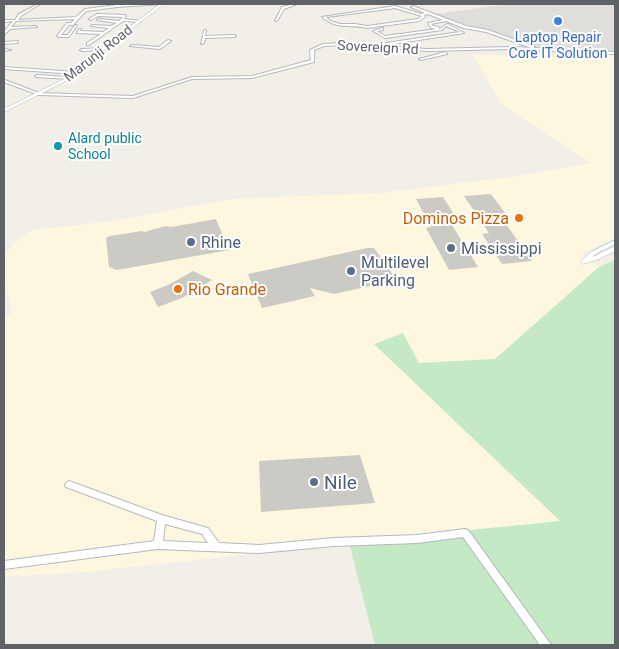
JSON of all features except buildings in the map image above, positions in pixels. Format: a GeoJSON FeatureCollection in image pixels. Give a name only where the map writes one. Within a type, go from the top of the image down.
{"type":"FeatureCollection","features":[{"type":"Feature","properties":{"kind":"street"},"geometry":{"type":"LineString","coordinates":[[4,34],[15,20],[39,4]]}},
{"type":"Feature","properties":{"kind":"street"},"geometry":{"type":"LineString","coordinates":[[76,26],[69,36],[59,36],[68,24],[72,24],[85,10],[117,6],[162,4]]}},
{"type":"Feature","properties":{"kind":"street","name":"Marunji Road"},"geometry":{"type":"LineString","coordinates":[[4,111],[69,78],[102,49],[162,4]]}},
{"type":"Feature","properties":{"kind":"street"},"geometry":{"type":"LineString","coordinates":[[276,20],[282,8],[296,4]]}},
{"type":"Feature","properties":{"kind":"street"},"geometry":{"type":"LineString","coordinates":[[400,4],[465,27],[493,32],[536,49]]}},
{"type":"Feature","properties":{"kind":"street"},"geometry":{"type":"LineString","coordinates":[[422,15],[419,20],[367,27],[360,24],[336,26],[323,16],[393,7],[422,15],[431,14]]}},
{"type":"Feature","properties":{"kind":"street"},"geometry":{"type":"LineString","coordinates":[[88,44],[126,16],[97,15],[90,19]]}},
{"type":"Feature","properties":{"kind":"street"},"geometry":{"type":"LineString","coordinates":[[30,22],[49,21],[54,18]]}},
{"type":"Feature","properties":{"kind":"street"},"geometry":{"type":"LineString","coordinates":[[4,20],[77,18]]}},
{"type":"Feature","properties":{"kind":"street"},"geometry":{"type":"LineString","coordinates":[[98,20],[140,21]]}},
{"type":"Feature","properties":{"kind":"street"},"geometry":{"type":"LineString","coordinates":[[385,44],[464,33],[446,26],[436,28],[429,25],[431,22],[447,20]]}},
{"type":"Feature","properties":{"kind":"street"},"geometry":{"type":"LineString","coordinates":[[410,25],[374,31],[385,37],[442,28],[452,22]]}},
{"type":"Feature","properties":{"kind":"street"},"geometry":{"type":"LineString","coordinates":[[92,26],[111,27]]}},
{"type":"Feature","properties":{"kind":"street"},"geometry":{"type":"LineString","coordinates":[[10,28],[36,27]]}},
{"type":"Feature","properties":{"kind":"street"},"geometry":{"type":"LineString","coordinates":[[80,30],[78,32],[104,33]]}},
{"type":"Feature","properties":{"kind":"street"},"geometry":{"type":"LineString","coordinates":[[202,43],[205,31]]}},
{"type":"Feature","properties":{"kind":"street"},"geometry":{"type":"LineString","coordinates":[[204,36],[234,36]]}},
{"type":"Feature","properties":{"kind":"street"},"geometry":{"type":"LineString","coordinates":[[132,46],[159,48],[169,41]]}},
{"type":"Feature","properties":{"kind":"street"},"geometry":{"type":"LineString","coordinates":[[4,43],[17,42]]}},
{"type":"Feature","properties":{"kind":"street","name":"Sovereign Rd"},"geometry":{"type":"LineString","coordinates":[[39,94],[133,98],[192,78],[252,77],[306,64],[313,61],[312,50],[323,45],[345,44],[427,50],[536,49],[615,53]]}},
{"type":"Feature","properties":{"kind":"street"},"geometry":{"type":"LineString","coordinates":[[82,50],[102,49]]}},
{"type":"Feature","properties":{"kind":"street"},"geometry":{"type":"LineString","coordinates":[[4,50],[9,50]]}},
{"type":"Feature","properties":{"kind":"street"},"geometry":{"type":"LineString","coordinates":[[421,59],[462,50]]}},
{"type":"Feature","properties":{"kind":"street"},"geometry":{"type":"LineString","coordinates":[[4,68],[76,73]]}},
{"type":"Feature","properties":{"kind":"street"},"geometry":{"type":"LineString","coordinates":[[37,76],[69,78]]}},
{"type":"Feature","properties":{"kind":"street"},"geometry":{"type":"LineString","coordinates":[[4,81],[39,94]]}},
{"type":"Feature","properties":{"kind":"street"},"geometry":{"type":"LineString","coordinates":[[585,261],[597,258],[615,244]]}},
{"type":"Feature","properties":{"kind":"street"},"geometry":{"type":"LineString","coordinates":[[69,485],[162,519],[204,531],[216,548]]}},
{"type":"Feature","properties":{"kind":"street"},"geometry":{"type":"LineString","coordinates":[[158,545],[162,519]]}},
{"type":"Feature","properties":{"kind":"street"},"geometry":{"type":"LineString","coordinates":[[4,565],[158,545],[259,549],[334,542],[417,539],[465,533],[546,645]]}},
{"type":"Feature","properties":{"kind":"shaded area"},"geometry":{"type":"Polygon","coordinates":[[[501,4],[615,4],[615,52],[532,47],[434,14],[503,5],[501,4]]]}},
{"type":"Feature","properties":{"kind":"shaded area"},"geometry":{"type":"Polygon","coordinates":[[[473,55],[615,57],[615,238],[582,253],[599,267],[495,359],[419,363],[374,344],[560,521],[84,572],[4,577],[4,318],[13,315],[4,279],[4,258],[13,243],[34,230],[112,221],[232,199],[380,193],[510,177],[591,163],[501,104],[473,55]]]}},
{"type":"Feature","properties":{"kind":"green space"},"geometry":{"type":"Polygon","coordinates":[[[615,260],[615,645],[375,645],[349,542],[560,521],[374,344],[403,333],[419,363],[495,359],[599,267],[615,260]]]}},
{"type":"Feature","properties":{"kind":"place","name":"Laptop Repair Core IT Solution"},"geometry":{"type":"Point","coordinates":[558,21]}},
{"type":"Feature","properties":{"kind":"place","name":"Alard public School"},"geometry":{"type":"Point","coordinates":[58,146]}},
{"type":"Feature","properties":{"kind":"place","name":"Dominos Pizza"},"geometry":{"type":"Point","coordinates":[519,218]}},
{"type":"Feature","properties":{"kind":"place","name":"Rhine"},"geometry":{"type":"Point","coordinates":[191,242]}},
{"type":"Feature","properties":{"kind":"place","name":"Mississippi"},"geometry":{"type":"Point","coordinates":[451,248]}},
{"type":"Feature","properties":{"kind":"place","name":"Multilevel Parking"},"geometry":{"type":"Point","coordinates":[351,271]}},
{"type":"Feature","properties":{"kind":"place","name":"Rio Grande"},"geometry":{"type":"Point","coordinates":[178,289]}},
{"type":"Feature","properties":{"kind":"place","name":"Nile"},"geometry":{"type":"Point","coordinates":[314,482]}}]}
